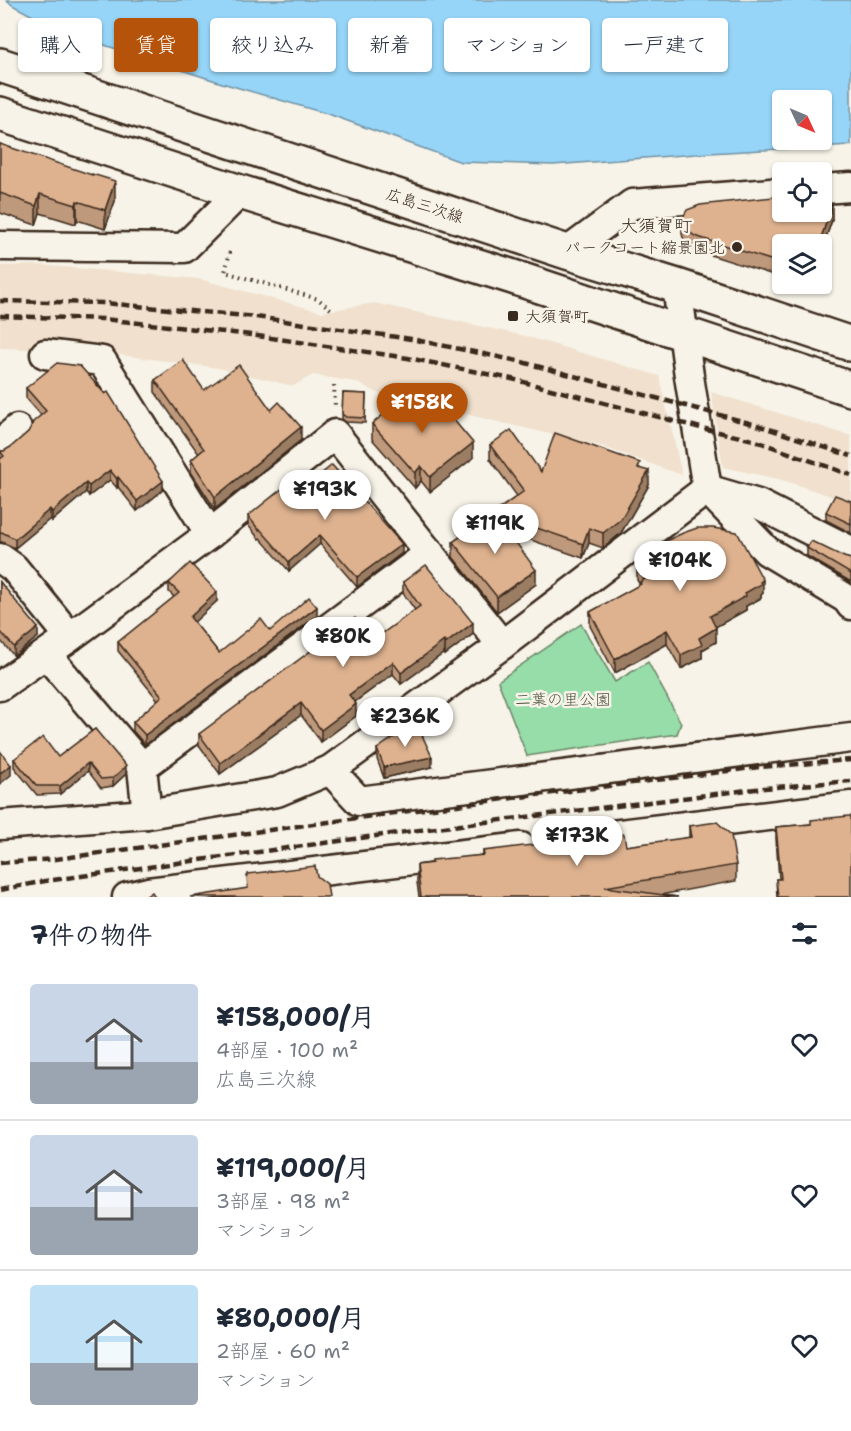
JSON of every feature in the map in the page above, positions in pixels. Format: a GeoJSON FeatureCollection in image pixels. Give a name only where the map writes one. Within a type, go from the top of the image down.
{"type":"FeatureCollection","features":[{"type":"Feature","properties":{"kind":"main road","name":"広島三次線"},"geometry":{"type":"LineString","coordinates":[[0,65],[851,344]]}},
{"type":"Feature","properties":{"kind":"main road"},"geometry":{"type":"LineString","coordinates":[[0,114],[510,276],[851,388]]}},
{"type":"Feature","properties":{"kind":"street"},"geometry":{"type":"LineString","coordinates":[[832,188],[851,187]]}},
{"type":"Feature","properties":{"kind":"street"},"geometry":{"type":"LineString","coordinates":[[0,246],[184,248],[240,192]]}},
{"type":"Feature","properties":{"kind":"street"},"geometry":{"type":"LineString","coordinates":[[567,252],[632,204],[772,193]]}},
{"type":"Feature","properties":{"kind":"street"},"geometry":{"type":"LineString","coordinates":[[677,286],[707,489],[767,551],[847,599],[851,605]]}},
{"type":"Feature","properties":{"kind":"street"},"geometry":{"type":"LineString","coordinates":[[45,354],[102,361],[210,534]]}},
{"type":"Feature","properties":{"kind":"street"},"geometry":{"type":"LineString","coordinates":[[0,686],[210,534],[335,434],[502,645]]}},
{"type":"Feature","properties":{"kind":"street"},"geometry":{"type":"LineString","coordinates":[[707,489],[758,504],[851,551]]}},
{"type":"Feature","properties":{"kind":"street"},"geometry":{"type":"LineString","coordinates":[[0,825],[147,814],[277,792],[330,770],[502,645],[707,489]]}},
{"type":"Feature","properties":{"kind":"street"},"geometry":{"type":"LineString","coordinates":[[142,767],[430,553]]}},
{"type":"Feature","properties":{"kind":"street"},"geometry":{"type":"LineString","coordinates":[[0,558],[14,568],[70,636]]}},
{"type":"Feature","properties":{"kind":"street"},"geometry":{"type":"LineString","coordinates":[[46,654],[142,767],[147,814]]}},
{"type":"Feature","properties":{"kind":"street"},"geometry":{"type":"LineString","coordinates":[[330,770],[359,801],[851,738]]}},
{"type":"Feature","properties":{"kind":"street"},"geometry":{"type":"LineString","coordinates":[[127,897],[148,892],[851,806]]}},
{"type":"Feature","properties":{"kind":"path"},"geometry":{"type":"LineString","coordinates":[[230,252],[225,272],[318,298],[333,311]]}},
{"type":"Feature","properties":{"kind":"shaded area"},"geometry":{"type":"Polygon","coordinates":[[[40,265],[199,279],[322,312],[374,303],[525,336],[659,376],[682,475],[601,446],[380,394],[356,382],[313,375],[293,386],[219,368],[91,351],[0,348],[0,266],[40,265]]]}},
{"type":"Feature","properties":{"kind":"shaded area"},"geometry":{"type":"Polygon","coordinates":[[[711,392],[851,436],[851,503],[783,480],[723,467],[711,392]]]}},
{"type":"Feature","properties":{"kind":"green space","name":"二葉の里公園"},"geometry":{"type":"Polygon","coordinates":[[[581,624],[615,682],[648,662],[681,723],[677,734],[527,756],[498,681],[581,624]]]}},
{"type":"Feature","properties":{"kind":"water"},"geometry":{"type":"Polygon","coordinates":[[[7,0],[851,0],[851,145],[832,146],[832,90],[772,90],[772,149],[553,165],[461,162],[331,115],[188,72],[198,72],[198,18],[114,18],[114,48],[102,44],[102,18],[36,18],[7,0]]]}},
{"type":"Feature","properties":{"kind":"building"},"geometry":{"type":"Polygon","coordinates":[[[0,144],[115,181],[105,210],[77,201],[76,205],[40,194],[36,206],[0,193],[0,144]]]}},
{"type":"Feature","properties":{"kind":"building"},"geometry":{"type":"Polygon","coordinates":[[[772,197],[772,222],[826,222],[822,234],[772,234],[772,260],[695,236],[685,229],[682,219],[687,210],[700,205],[772,197]]]}},
{"type":"Feature","properties":{"kind":"building"},"geometry":{"type":"Polygon","coordinates":[[[183,360],[204,390],[239,365],[271,410],[279,402],[301,427],[215,497],[191,460],[204,449],[155,380],[183,360]]]}},
{"type":"Feature","properties":{"kind":"building"},"geometry":{"type":"Polygon","coordinates":[[[57,363],[80,366],[105,394],[108,392],[163,481],[137,501],[110,470],[89,486],[86,483],[52,512],[50,509],[15,539],[0,533],[0,459],[4,456],[0,451],[11,447],[46,411],[26,388],[57,363]]]}},
{"type":"Feature","properties":{"kind":"building"},"geometry":{"type":"Polygon","coordinates":[[[343,393],[366,394],[365,418],[346,417],[342,414],[343,393]]]}},
{"type":"Feature","properties":{"kind":"building"},"geometry":{"type":"Polygon","coordinates":[[[406,395],[442,406],[473,443],[430,477],[421,466],[415,473],[372,424],[406,395]]]}},
{"type":"Feature","properties":{"kind":"building"},"geometry":{"type":"Polygon","coordinates":[[[511,430],[541,472],[555,433],[640,463],[638,468],[649,471],[621,519],[603,533],[589,528],[583,544],[494,513],[524,491],[490,445],[511,430]]]}},
{"type":"Feature","properties":{"kind":"building"},"geometry":{"type":"Polygon","coordinates":[[[332,465],[402,544],[357,577],[320,535],[289,562],[248,516],[299,475],[308,485],[332,465]]]}},
{"type":"Feature","properties":{"kind":"building"},"geometry":{"type":"Polygon","coordinates":[[[835,495],[851,501],[851,524],[826,512],[835,495]]]}},
{"type":"Feature","properties":{"kind":"building"},"geometry":{"type":"Polygon","coordinates":[[[494,512],[536,570],[497,597],[453,542],[494,512]]]}},
{"type":"Feature","properties":{"kind":"building"},"geometry":{"type":"Polygon","coordinates":[[[697,528],[737,532],[763,580],[761,584],[745,593],[746,596],[710,616],[716,628],[699,638],[702,645],[681,655],[667,630],[615,659],[590,612],[641,584],[640,582],[645,579],[637,566],[661,553],[659,548],[670,539],[697,528]]]}},
{"type":"Feature","properties":{"kind":"building"},"geometry":{"type":"Polygon","coordinates":[[[811,541],[851,559],[851,574],[807,548],[811,541]]]}},
{"type":"Feature","properties":{"kind":"building"},"geometry":{"type":"Polygon","coordinates":[[[190,563],[217,592],[190,617],[219,653],[261,619],[270,631],[309,597],[317,607],[145,735],[133,722],[162,696],[118,642],[179,593],[169,583],[190,563]]]}},
{"type":"Feature","properties":{"kind":"building"},"geometry":{"type":"Polygon","coordinates":[[[426,565],[473,623],[401,673],[393,662],[349,695],[356,704],[321,730],[301,703],[220,763],[199,734],[355,618],[372,641],[420,606],[403,582],[426,565]]]}},
{"type":"Feature","properties":{"kind":"building"},"geometry":{"type":"Polygon","coordinates":[[[0,582],[38,628],[14,647],[0,631],[0,582]]]}},
{"type":"Feature","properties":{"kind":"building"},"geometry":{"type":"Polygon","coordinates":[[[416,722],[432,757],[384,767],[377,749],[416,722]]]}},
{"type":"Feature","properties":{"kind":"building"},"geometry":{"type":"Polygon","coordinates":[[[95,729],[126,766],[113,778],[101,779],[88,763],[60,786],[37,786],[14,759],[43,737],[58,757],[95,729]]]}},
{"type":"Feature","properties":{"kind":"building"},"geometry":{"type":"Polygon","coordinates":[[[0,751],[11,765],[0,773],[0,751]]]}},
{"type":"Feature","properties":{"kind":"building"},"geometry":{"type":"Polygon","coordinates":[[[851,816],[851,897],[778,897],[776,879],[781,879],[776,827],[811,824],[811,820],[851,816]]]}},
{"type":"Feature","properties":{"kind":"building"},"geometry":{"type":"Polygon","coordinates":[[[717,822],[731,835],[736,865],[605,887],[678,897],[421,897],[417,865],[432,863],[432,860],[484,855],[483,851],[624,834],[626,846],[691,837],[689,826],[717,822]]]}},
{"type":"Feature","properties":{"kind":"building"},"geometry":{"type":"Polygon","coordinates":[[[315,866],[317,876],[327,884],[329,897],[190,897],[248,888],[248,874],[315,866]]]}},
{"type":"Feature","properties":{"kind":"building"},"geometry":{"type":"Polygon","coordinates":[[[152,892],[155,897],[145,897],[152,892]]]}},
{"type":"Feature","properties":{"kind":"railway"},"geometry":{"type":"LineString","coordinates":[[0,301],[104,303],[256,317],[411,339],[518,361],[757,425],[851,456]]}},
{"type":"Feature","properties":{"kind":"railway"},"geometry":{"type":"LineString","coordinates":[[0,316],[103,319],[251,335],[408,358],[512,379],[753,440],[851,475]]}},
{"type":"Feature","properties":{"kind":"railway"},"geometry":{"type":"LineString","coordinates":[[0,863],[56,859],[417,810],[760,767],[851,760]]}},
{"type":"Feature","properties":{"kind":"railway"},"geometry":{"type":"LineString","coordinates":[[0,890],[45,881],[420,830],[764,788],[851,781]]}},
{"type":"Feature","properties":{"kind":"place","name":"パークコート縮景園北"},"geometry":{"type":"Point","coordinates":[737,247]}},
{"type":"Feature","properties":{"kind":"place","name":"大須賀町"},"geometry":{"type":"Point","coordinates":[513,316]}},
{"type":"Feature","properties":{"kind":"district","name":"大須賀町"},"geometry":{"type":"Point","coordinates":[656,226]}}]}
